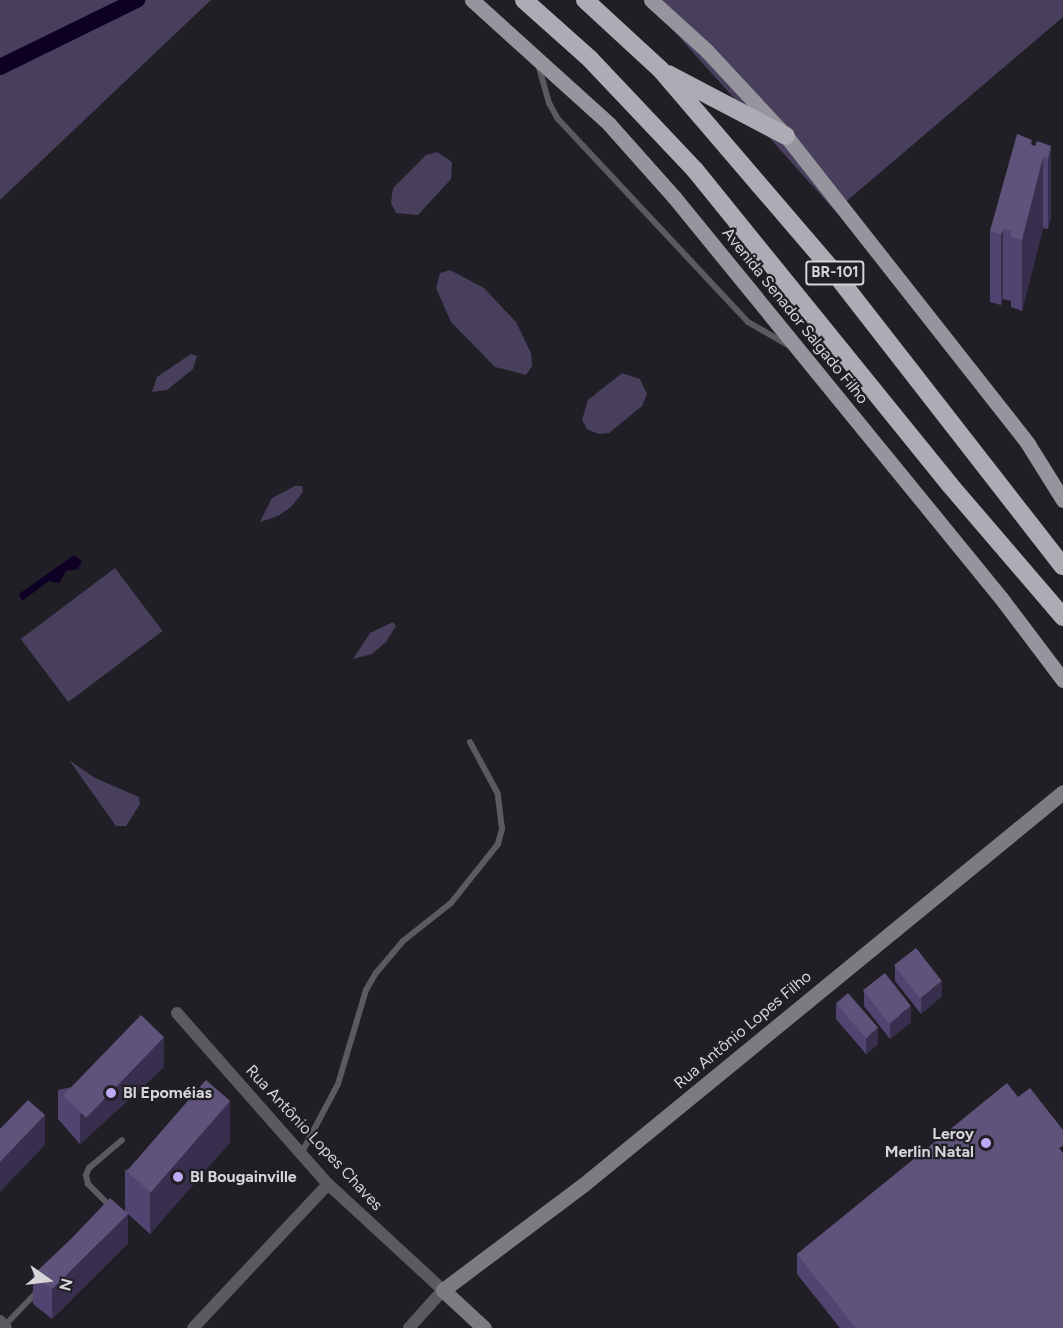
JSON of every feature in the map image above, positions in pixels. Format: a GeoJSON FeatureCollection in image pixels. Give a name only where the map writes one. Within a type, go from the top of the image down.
{"type":"FeatureCollection","features":[{"type":"Feature","properties":{"kind":"highway","name":"Avenida Senador Salgado Filho"},"geometry":{"type":"LineString","coordinates":[[524,0],[590,59],[695,170],[950,484],[1063,617]]}},
{"type":"Feature","properties":{"kind":"highway","name":"BR-101"},"geometry":{"type":"LineString","coordinates":[[585,0],[660,69],[833,271],[1063,566]]}},
{"type":"Feature","properties":{"kind":"highway"},"geometry":{"type":"LineString","coordinates":[[660,69],[786,136]]}},
{"type":"Feature","properties":{"kind":"main road","name":"Avenida Senador Salgado Filho"},"geometry":{"type":"LineString","coordinates":[[472,0],[536,55],[609,124],[674,197],[1001,598],[1063,680]]}},
{"type":"Feature","properties":{"kind":"main road"},"geometry":{"type":"LineString","coordinates":[[651,0],[706,50],[786,136],[1058,481],[1063,500]]}},
{"type":"Feature","properties":{"kind":"street","name":"Rua Antônio Lopes Filho"},"geometry":{"type":"LineString","coordinates":[[443,1290],[583,1185],[1063,792]]}},
{"type":"Feature","properties":{"kind":"street","name":"Rua Antônio Lopes Chaves"},"geometry":{"type":"LineString","coordinates":[[177,1013],[328,1184],[484,1328]]}},
{"type":"Feature","properties":{"kind":"street"},"geometry":{"type":"LineString","coordinates":[[193,1328],[328,1184]]}},
{"type":"Feature","properties":{"kind":"street"},"geometry":{"type":"LineString","coordinates":[[409,1328],[443,1290]]}},
{"type":"Feature","properties":{"kind":"lane"},"geometry":{"type":"LineString","coordinates":[[536,55],[549,103],[558,119],[748,322],[797,350]]}},
{"type":"Feature","properties":{"kind":"lane"},"geometry":{"type":"LineString","coordinates":[[301,1155],[338,1084],[366,990],[376,973],[403,941],[451,903],[498,844],[502,829],[498,794],[470,742]]}},
{"type":"Feature","properties":{"kind":"lane"},"geometry":{"type":"LineString","coordinates":[[110,1217],[108,1203],[88,1184],[86,1175],[122,1140]]}},
{"type":"Feature","properties":{"kind":"lane"},"geometry":{"type":"LineString","coordinates":[[3,1325],[45,1284]]}},
{"type":"Feature","properties":{"kind":"shaded area"},"geometry":{"type":"Polygon","coordinates":[[[0,0],[211,0],[0,200],[0,0]]]}},
{"type":"Feature","properties":{"kind":"shaded area"},"geometry":{"type":"Polygon","coordinates":[[[646,0],[1063,0],[1063,17],[835,211],[646,0]]]}},
{"type":"Feature","properties":{"kind":"shaded area"},"geometry":{"type":"Polygon","coordinates":[[[437,152],[452,162],[451,179],[418,215],[396,213],[391,203],[393,188],[426,155],[437,152]]]}},
{"type":"Feature","properties":{"kind":"shaded area"},"geometry":{"type":"Polygon","coordinates":[[[450,270],[484,288],[516,322],[531,353],[532,366],[526,375],[495,367],[451,322],[436,288],[440,273],[450,270]]]}},
{"type":"Feature","properties":{"kind":"shaded area"},"geometry":{"type":"Polygon","coordinates":[[[191,354],[197,356],[193,369],[167,390],[152,392],[157,377],[191,354]]]}},
{"type":"Feature","properties":{"kind":"shaded area"},"geometry":{"type":"Polygon","coordinates":[[[622,373],[640,379],[647,394],[642,406],[609,433],[598,434],[587,429],[582,420],[588,400],[622,373]]]}},
{"type":"Feature","properties":{"kind":"shaded area"},"geometry":{"type":"Polygon","coordinates":[[[295,486],[302,486],[303,492],[291,507],[278,516],[260,522],[272,498],[295,486]]]}},
{"type":"Feature","properties":{"kind":"shaded area"},"geometry":{"type":"Polygon","coordinates":[[[74,555],[82,561],[78,569],[66,571],[59,583],[49,581],[22,601],[19,594],[74,555]]]}},
{"type":"Feature","properties":{"kind":"shaded area"},"geometry":{"type":"Polygon","coordinates":[[[115,568],[163,631],[68,702],[21,639],[115,568]]]}},
{"type":"Feature","properties":{"kind":"shaded area"},"geometry":{"type":"Polygon","coordinates":[[[393,622],[396,626],[386,642],[372,654],[353,659],[370,633],[393,622]]]}},
{"type":"Feature","properties":{"kind":"shaded area"},"geometry":{"type":"Polygon","coordinates":[[[69,760],[95,778],[139,797],[140,804],[126,826],[116,826],[69,760]]]}},
{"type":"Feature","properties":{"kind":"building"},"geometry":{"type":"Polygon","coordinates":[[[1017,134],[1032,140],[1030,144],[1035,146],[1037,141],[1051,146],[1048,158],[1043,157],[1022,240],[1011,237],[1011,231],[1003,229],[1001,234],[990,231],[1017,134]]]}},
{"type":"Feature","properties":{"kind":"building"},"geometry":{"type":"Polygon","coordinates":[[[916,948],[942,981],[920,998],[894,965],[916,948]]]}},
{"type":"Feature","properties":{"kind":"building"},"geometry":{"type":"Polygon","coordinates":[[[885,973],[911,1006],[889,1023],[863,990],[885,973]]]}},
{"type":"Feature","properties":{"kind":"building"},"geometry":{"type":"Polygon","coordinates":[[[848,993],[878,1028],[866,1038],[836,1003],[848,993]]]}},
{"type":"Feature","properties":{"kind":"building"},"geometry":{"type":"Polygon","coordinates":[[[141,1015],[164,1037],[86,1118],[63,1096],[141,1015]]]}},
{"type":"Feature","properties":{"kind":"building"},"geometry":{"type":"Polygon","coordinates":[[[206,1080],[230,1101],[151,1192],[127,1171],[206,1080]]]}},
{"type":"Feature","properties":{"kind":"building","name":"Leroy Merlin Natal"},"geometry":{"type":"Polygon","coordinates":[[[1007,1083],[1018,1097],[1030,1088],[1063,1130],[1063,1146],[1059,1148],[1063,1153],[1063,1328],[856,1328],[797,1254],[1007,1083]]]}},
{"type":"Feature","properties":{"kind":"building"},"geometry":{"type":"Polygon","coordinates":[[[28,1100],[45,1115],[0,1162],[0,1129],[28,1100]]]}},
{"type":"Feature","properties":{"kind":"building"},"geometry":{"type":"Polygon","coordinates":[[[110,1198],[128,1214],[52,1289],[33,1275],[73,1237],[110,1198]]]}},
{"type":"Feature","properties":{"kind":"waterway"},"geometry":{"type":"LineString","coordinates":[[0,67],[137,0]]}},
{"type":"Feature","properties":{"kind":"place","name":"Bl Epoméias"},"geometry":{"type":"Point","coordinates":[111,1093]}},
{"type":"Feature","properties":{"kind":"place","name":"Leroy Merlin Natal"},"geometry":{"type":"Point","coordinates":[986,1143]}},
{"type":"Feature","properties":{"kind":"place","name":"Bl Bougainville"},"geometry":{"type":"Point","coordinates":[178,1177]}}]}
